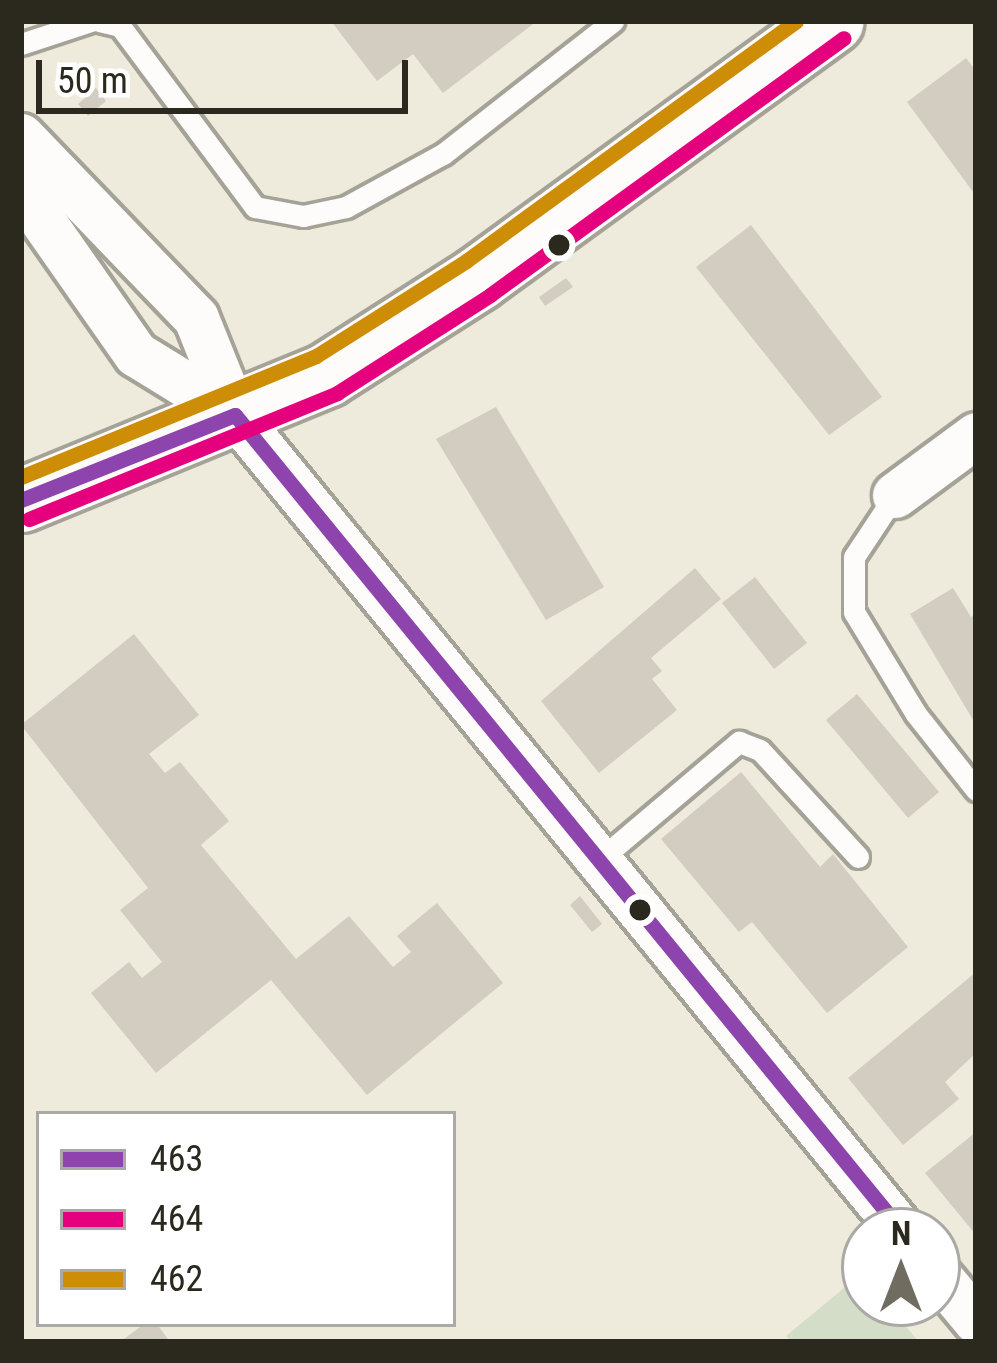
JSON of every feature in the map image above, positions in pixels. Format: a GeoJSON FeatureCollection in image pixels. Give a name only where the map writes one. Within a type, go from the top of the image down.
{"type":"FeatureCollection","features":[{"type":"Feature","properties":{"kind":"street"},"geometry":{"type":"LineString","coordinates":[[21,500],[326,375],[478,278],[832,21]]}},
{"type":"Feature","properties":{"kind":"street"},"geometry":{"type":"LineString","coordinates":[[21,136],[196,318],[235,415],[882,1207]]}},
{"type":"Feature","properties":{"kind":"street"},"geometry":{"type":"LineString","coordinates":[[21,190],[136,354],[235,415]]}},
{"type":"Feature","properties":{"kind":"street"},"geometry":{"type":"LineString","coordinates":[[895,495],[976,435]]}},
{"type":"Feature","properties":{"kind":"lane"},"geometry":{"type":"LineString","coordinates":[[21,44],[109,22],[255,207],[303,216],[346,206],[443,154],[613,21]]}},
{"type":"Feature","properties":{"kind":"lane"},"geometry":{"type":"LineString","coordinates":[[895,495],[854,557],[854,612],[916,714],[976,790]]}},
{"type":"Feature","properties":{"kind":"lane"},"geometry":{"type":"LineString","coordinates":[[598,862],[739,742],[760,750],[858,857]]}},
{"type":"Feature","properties":{"kind":"green space"},"geometry":{"type":"Polygon","coordinates":[[[841,1291],[841,1327],[906,1327],[919,1342],[792,1342],[786,1336],[841,1291]]]}},
{"type":"Feature","properties":{"kind":"building"},"geometry":{"type":"Polygon","coordinates":[[[331,21],[537,21],[443,93],[413,54],[377,81],[331,21]]]}},
{"type":"Feature","properties":{"kind":"building"},"geometry":{"type":"Polygon","coordinates":[[[966,58],[976,71],[976,196],[907,102],[966,58]]]}},
{"type":"Feature","properties":{"kind":"building"},"geometry":{"type":"Polygon","coordinates":[[[96,88],[106,101],[88,116],[78,104],[96,88]]]}},
{"type":"Feature","properties":{"kind":"building"},"geometry":{"type":"Polygon","coordinates":[[[751,225],[882,397],[829,435],[696,267],[751,225]]]}},
{"type":"Feature","properties":{"kind":"building"},"geometry":{"type":"Polygon","coordinates":[[[566,278],[573,287],[545,306],[539,297],[566,278]]]}},
{"type":"Feature","properties":{"kind":"building"},"geometry":{"type":"Polygon","coordinates":[[[496,407],[604,587],[546,620],[436,439],[496,407]]]}},
{"type":"Feature","properties":{"kind":"building"},"geometry":{"type":"Polygon","coordinates":[[[695,568],[721,599],[651,658],[662,671],[652,679],[677,710],[599,773],[541,701],[695,568]]]}},
{"type":"Feature","properties":{"kind":"building"},"geometry":{"type":"Polygon","coordinates":[[[755,577],[807,643],[774,669],[722,603],[755,577]]]}},
{"type":"Feature","properties":{"kind":"building"},"geometry":{"type":"Polygon","coordinates":[[[953,588],[971,617],[976,613],[976,725],[910,614],[953,588]]]}},
{"type":"Feature","properties":{"kind":"building"},"geometry":{"type":"Polygon","coordinates":[[[134,634],[199,715],[149,754],[165,773],[180,762],[229,821],[201,845],[296,959],[349,916],[393,967],[411,952],[397,936],[437,903],[503,983],[367,1095],[271,980],[156,1073],[91,993],[129,962],[142,978],[162,962],[120,910],[148,888],[21,725],[134,634]]]}},
{"type":"Feature","properties":{"kind":"building"},"geometry":{"type":"Polygon","coordinates":[[[857,694],[939,792],[908,818],[826,720],[857,694]]]}},
{"type":"Feature","properties":{"kind":"building"},"geometry":{"type":"Polygon","coordinates":[[[741,772],[820,867],[833,854],[908,947],[827,1013],[752,922],[739,932],[661,839],[741,772]]]}},
{"type":"Feature","properties":{"kind":"building"},"geometry":{"type":"Polygon","coordinates":[[[580,896],[602,924],[592,932],[570,905],[580,896]]]}},
{"type":"Feature","properties":{"kind":"building"},"geometry":{"type":"Polygon","coordinates":[[[976,972],[976,1053],[945,1082],[959,1099],[903,1145],[848,1078],[976,972]]]}},
{"type":"Feature","properties":{"kind":"building"},"geometry":{"type":"Polygon","coordinates":[[[976,1132],[976,1235],[961,1217],[961,1207],[953,1207],[925,1173],[976,1132]]]}},
{"type":"Feature","properties":{"kind":"building"},"geometry":{"type":"Polygon","coordinates":[[[140,1327],[159,1327],[170,1342],[120,1342],[140,1327]]]}},
{"type":"Feature","properties":{"kind":"transit line","name":"462"},"geometry":{"type":"LineString","coordinates":[[21,477],[316,356],[466,261],[796,21]]}},
{"type":"Feature","properties":{"kind":"transit line","name":"464"},"geometry":{"type":"LineString","coordinates":[[29,519],[337,393],[490,295],[844,38]]}},
{"type":"Feature","properties":{"kind":"transit line","name":"463"},"geometry":{"type":"LineString","coordinates":[[235,415],[882,1207]]}},
{"type":"Feature","properties":{"kind":"transit line","name":"463"},"geometry":{"type":"LineString","coordinates":[[21,500],[235,415]]}}]}
